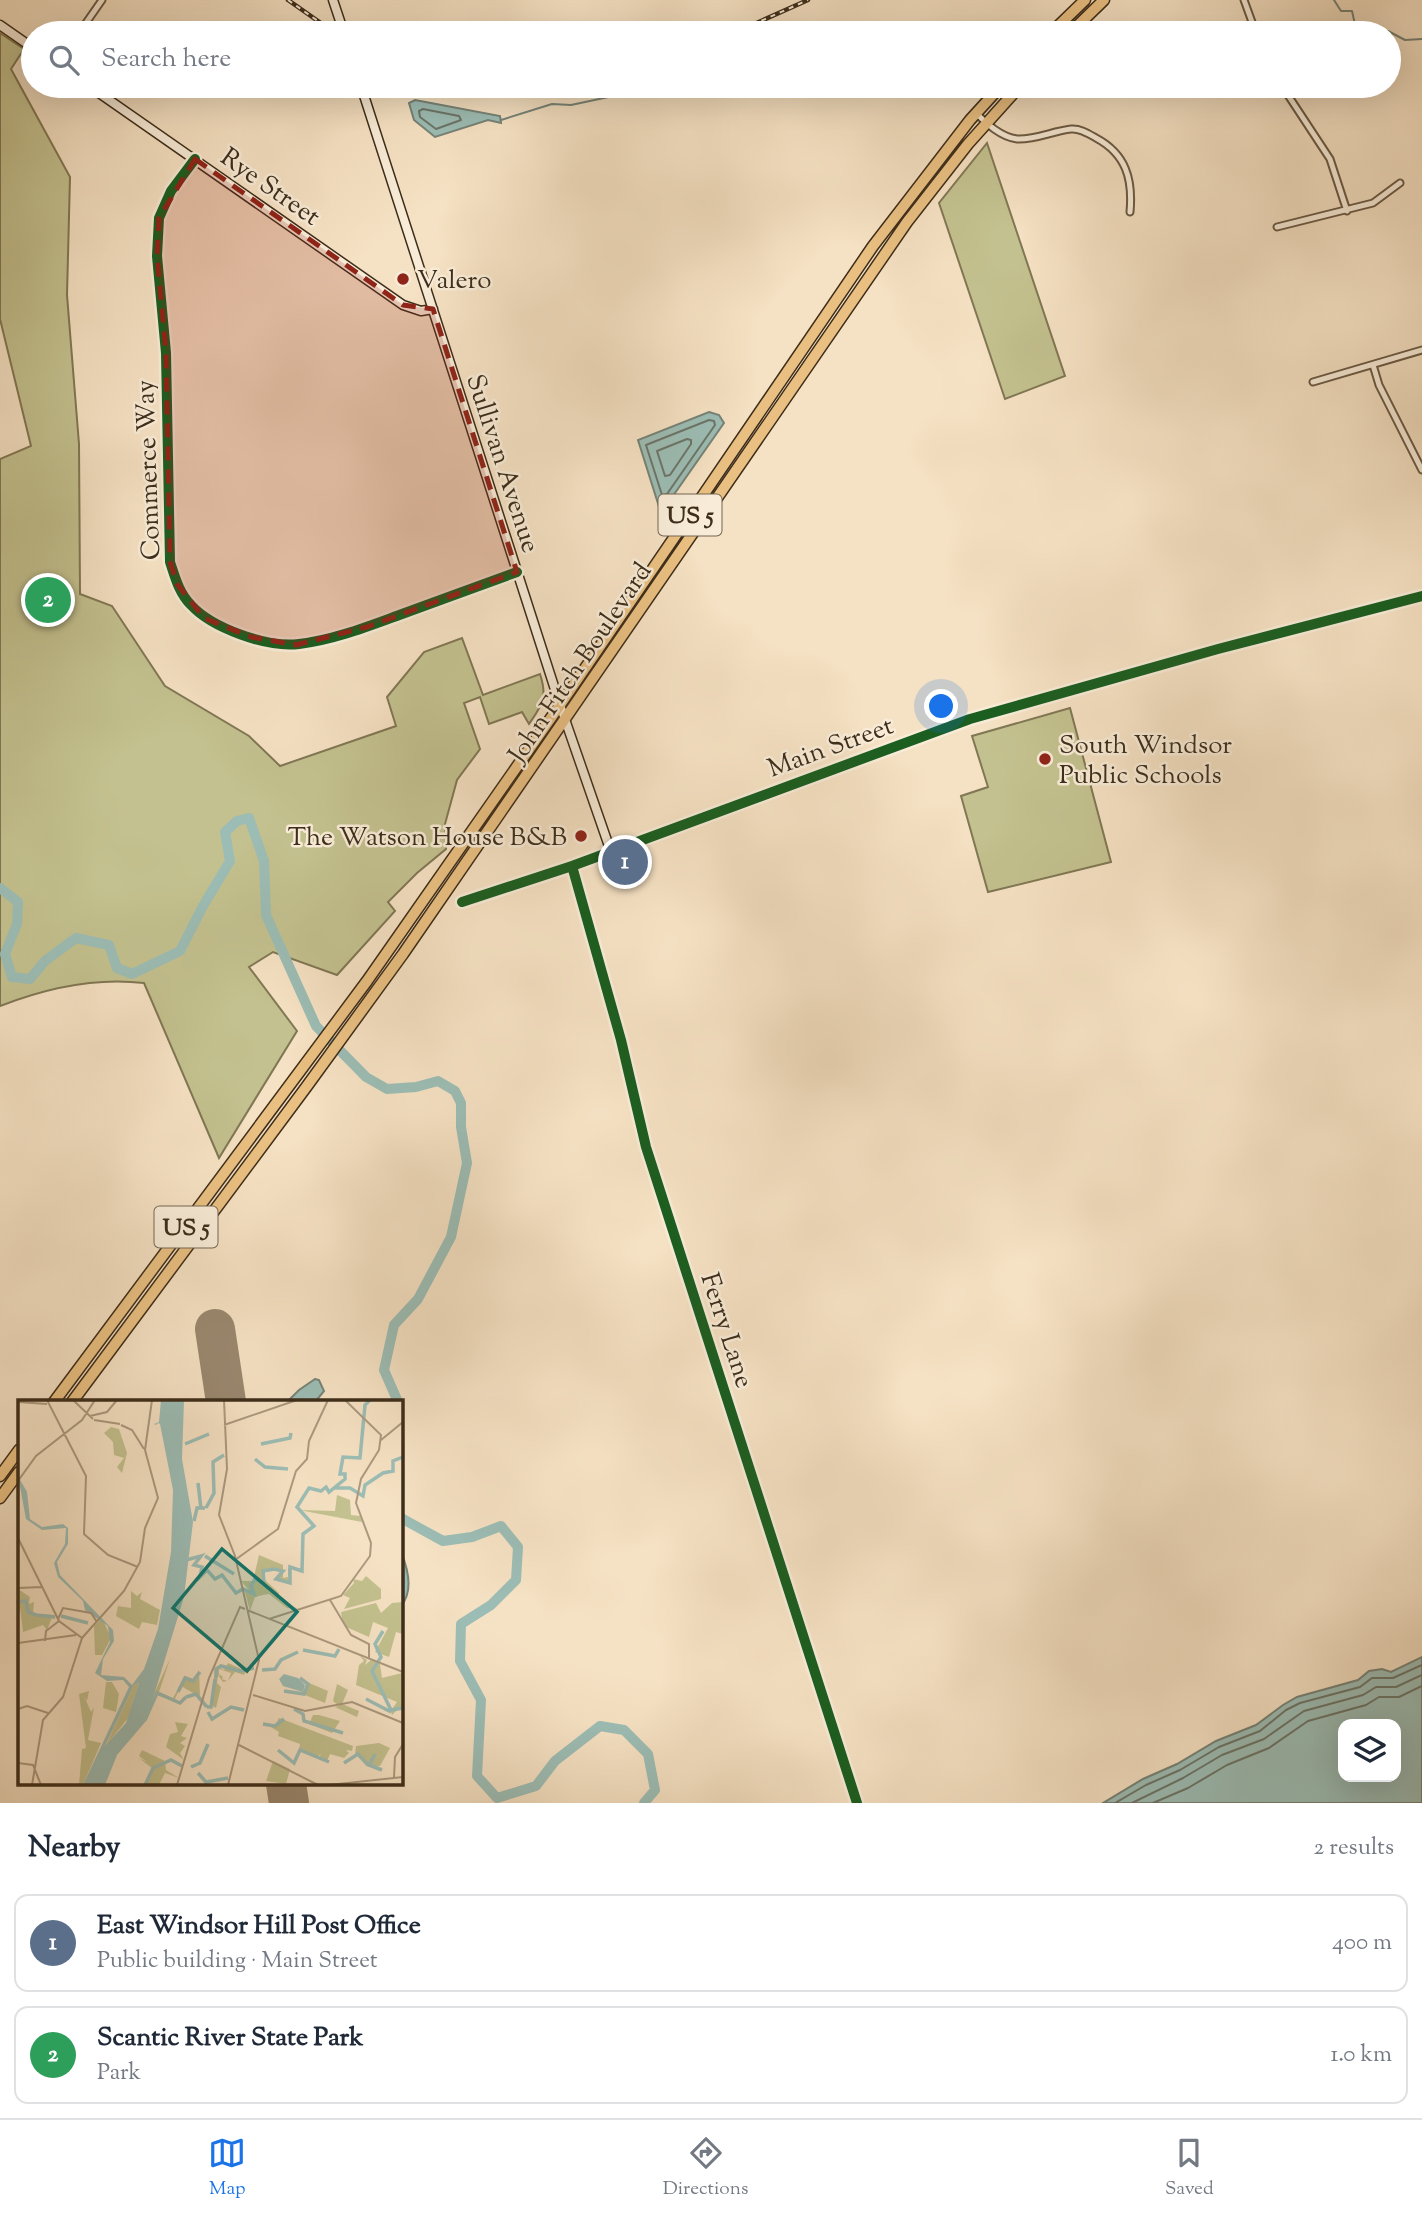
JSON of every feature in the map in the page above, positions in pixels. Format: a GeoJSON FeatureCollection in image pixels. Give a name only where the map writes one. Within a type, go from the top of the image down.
{"type":"FeatureCollection","features":[{"type":"Feature","properties":{"kind":"highway"},"geometry":{"type":"LineString","coordinates":[[1064,21],[1085,0]]}},
{"type":"Feature","properties":{"kind":"highway"},"geometry":{"type":"LineString","coordinates":[[1075,10],[1084,19],[1104,0]]}},
{"type":"Feature","properties":{"kind":"highway","name":"John Fitch Boulevard"},"geometry":{"type":"LineString","coordinates":[[56,1400],[337,1023],[560,705],[873,246],[990,98]]}},
{"type":"Feature","properties":{"kind":"highway","name":"John Fitch Boulevard"},"geometry":{"type":"LineString","coordinates":[[73,1400],[348,1031],[566,720],[907,222],[986,122],[1009,98]]}},
{"type":"Feature","properties":{"kind":"highway"},"geometry":{"type":"LineString","coordinates":[[819,326],[830,334]]}},
{"type":"Feature","properties":{"kind":"highway"},"geometry":{"type":"LineString","coordinates":[[189,1222],[200,1230]]}},
{"type":"Feature","properties":{"kind":"highway"},"geometry":{"type":"LineString","coordinates":[[0,1476],[18,1451]]}},
{"type":"Feature","properties":{"kind":"highway"},"geometry":{"type":"LineString","coordinates":[[0,1497],[3,1486],[18,1473]]}},
{"type":"Feature","properties":{"kind":"street"},"geometry":{"type":"LineString","coordinates":[[87,21],[102,0]]}},
{"type":"Feature","properties":{"kind":"street"},"geometry":{"type":"LineString","coordinates":[[333,0],[340,21]]}},
{"type":"Feature","properties":{"kind":"street"},"geometry":{"type":"LineString","coordinates":[[1244,0],[1252,21]]}},
{"type":"Feature","properties":{"kind":"street"},"geometry":{"type":"LineString","coordinates":[[0,25],[21,40]]}},
{"type":"Feature","properties":{"kind":"street","name":"Rye Street"},"geometry":{"type":"LineString","coordinates":[[106,98],[403,305],[421,311],[433,309]]}},
{"type":"Feature","properties":{"kind":"street","name":"Sullivan Avenue"},"geometry":{"type":"LineString","coordinates":[[365,98],[560,705],[611,852]]}},
{"type":"Feature","properties":{"kind":"street"},"geometry":{"type":"LineString","coordinates":[[1290,98],[1330,159],[1347,211]]}},
{"type":"Feature","properties":{"kind":"street"},"geometry":{"type":"LineString","coordinates":[[976,113],[1004,135],[1016,139],[1077,129],[1111,146],[1122,160],[1126,172],[1132,195],[1130,212]]}},
{"type":"Feature","properties":{"kind":"street","name":"Commerce Way"},"geometry":{"type":"LineString","coordinates":[[195,159],[171,191],[159,217],[157,256],[166,354],[170,562],[177,584],[189,604],[205,618],[226,629],[275,643],[296,645],[367,627],[517,572]]}},
{"type":"Feature","properties":{"kind":"street"},"geometry":{"type":"LineString","coordinates":[[1277,228],[1373,203],[1400,183]]}},
{"type":"Feature","properties":{"kind":"street"},"geometry":{"type":"LineString","coordinates":[[1313,382],[1422,350]]}},
{"type":"Feature","properties":{"kind":"street"},"geometry":{"type":"LineString","coordinates":[[1373,365],[1379,385],[1422,470]]}},
{"type":"Feature","properties":{"kind":"street","name":"Main Street"},"geometry":{"type":"LineString","coordinates":[[462,902],[611,852],[970,719],[1199,654],[1422,596]]}},
{"type":"Feature","properties":{"kind":"street","name":"Ferry Lane"},"geometry":{"type":"LineString","coordinates":[[572,866],[621,1040],[646,1147],[857,1803]]}},
{"type":"Feature","properties":{"kind":"highlighted area"},"geometry":{"type":"Polygon","coordinates":[[[195,159],[403,305],[433,309],[517,572],[367,627],[296,645],[251,637],[204,618],[177,584],[170,562],[166,353],[157,256],[159,218],[195,159]]]}},
{"type":"Feature","properties":{"kind":"shaded area"},"geometry":{"type":"Polygon","coordinates":[[[0,33],[21,47],[21,54],[11,69],[21,87],[21,98],[27,98],[70,177],[67,295],[79,444],[80,594],[112,606],[165,686],[249,736],[280,766],[396,726],[387,697],[424,652],[462,638],[483,695],[540,674],[542,701],[529,724],[522,712],[489,724],[480,697],[464,703],[480,749],[457,780],[445,824],[446,849],[388,902],[395,911],[337,975],[273,952],[249,967],[297,1031],[219,1158],[144,983],[89,983],[35,994],[0,1006],[0,459],[31,446],[0,319],[0,33]]]}},
{"type":"Feature","properties":{"kind":"shaded area"},"geometry":{"type":"Polygon","coordinates":[[[987,143],[1065,376],[1005,399],[939,203],[987,143]]]}},
{"type":"Feature","properties":{"kind":"shaded area"},"geometry":{"type":"Polygon","coordinates":[[[1070,708],[1111,862],[988,892],[961,796],[988,787],[972,736],[1070,708]]]}},
{"type":"Feature","properties":{"kind":"water"},"geometry":{"type":"Polygon","coordinates":[[[415,100],[500,116],[501,123],[488,120],[435,137],[414,120],[409,103],[415,100]]]}},
{"type":"Feature","properties":{"kind":"water"},"geometry":{"type":"Polygon","coordinates":[[[709,412],[719,415],[724,423],[661,513],[638,440],[709,412]]]}},
{"type":"Feature","properties":{"kind":"water"},"geometry":{"type":"Polygon","coordinates":[[[315,1379],[319,1380],[324,1391],[317,1400],[289,1400],[315,1379]]]}},
{"type":"Feature","properties":{"kind":"water"},"geometry":{"type":"Polygon","coordinates":[[[402,1555],[409,1587],[402,1604],[402,1555]]]}},
{"type":"Feature","properties":{"kind":"water"},"geometry":{"type":"Polygon","coordinates":[[[1422,1657],[1422,1803],[1103,1803],[1216,1741],[1256,1725],[1297,1697],[1358,1680],[1369,1671],[1382,1669],[1391,1672],[1422,1657]]]}},
{"type":"Feature","properties":{"kind":"waterway"},"geometry":{"type":"LineString","coordinates":[[1334,0],[1341,11],[1352,11],[1354,21]]}},
{"type":"Feature","properties":{"kind":"waterway"},"geometry":{"type":"LineString","coordinates":[[1401,38],[1422,39]]}},
{"type":"Feature","properties":{"kind":"waterway"},"geometry":{"type":"LineString","coordinates":[[501,120],[552,104],[571,105],[604,98]]}},
{"type":"Feature","properties":{"kind":"waterway"},"geometry":{"type":"LineString","coordinates":[[0,888],[18,902],[17,924],[5,954],[12,977],[30,979],[45,961],[76,938],[109,945],[117,968],[132,974],[180,951],[230,861],[225,832],[237,821],[249,818],[264,861],[266,915],[316,1026],[366,1077],[387,1089],[416,1087],[438,1081],[455,1091],[461,1103],[461,1127],[467,1163],[451,1237],[418,1299],[394,1325],[384,1370],[397,1400]]}},
{"type":"Feature","properties":{"kind":"waterway"},"geometry":{"type":"LineString","coordinates":[[402,1519],[443,1541],[472,1537],[501,1526],[518,1547],[516,1580],[491,1605],[461,1624],[460,1661],[481,1700],[477,1776],[497,1798],[536,1786],[555,1761],[600,1726],[624,1730],[648,1754],[655,1790],[644,1803]]}},
{"type":"Feature","properties":{"kind":"runway"},"geometry":{"type":"LineString","coordinates":[[215,1329],[226,1400]]}},
{"type":"Feature","properties":{"kind":"runway"},"geometry":{"type":"LineString","coordinates":[[286,1786],[289,1803]]}},
{"type":"Feature","properties":{"kind":"railway"},"geometry":{"type":"LineString","coordinates":[[288,0],[318,21]]}},
{"type":"Feature","properties":{"kind":"railway"},"geometry":{"type":"LineString","coordinates":[[761,21],[808,0]]}},
{"type":"Feature","properties":{"kind":"cycle path"},"geometry":{"type":"LineString","coordinates":[[195,159],[171,191],[159,218],[157,256],[166,353],[170,562],[183,595],[200,613],[226,629],[272,643],[299,644],[351,632],[517,572]]}},
{"type":"Feature","properties":{"kind":"cycle path"},"geometry":{"type":"LineString","coordinates":[[462,902],[572,866],[970,719],[1218,649],[1422,596]]}},
{"type":"Feature","properties":{"kind":"cycle path"},"geometry":{"type":"LineString","coordinates":[[572,866],[621,1040],[646,1147],[857,1803]]}},
{"type":"Feature","properties":{"kind":"place","name":"Valero"},"geometry":{"type":"Point","coordinates":[403,279]}},
{"type":"Feature","properties":{"kind":"place","name":"Scantic River State Park"},"geometry":{"type":"Point","coordinates":[48,600]}},
{"type":"Feature","properties":{"kind":"place","name":"South Windsor Public Schools"},"geometry":{"type":"Point","coordinates":[1045,759]}},
{"type":"Feature","properties":{"kind":"place","name":"The Watson House B&B"},"geometry":{"type":"Point","coordinates":[581,836]}},
{"type":"Feature","properties":{"kind":"place","name":"East Windsor Hill Post Office"},"geometry":{"type":"Point","coordinates":[625,862]}}]}
